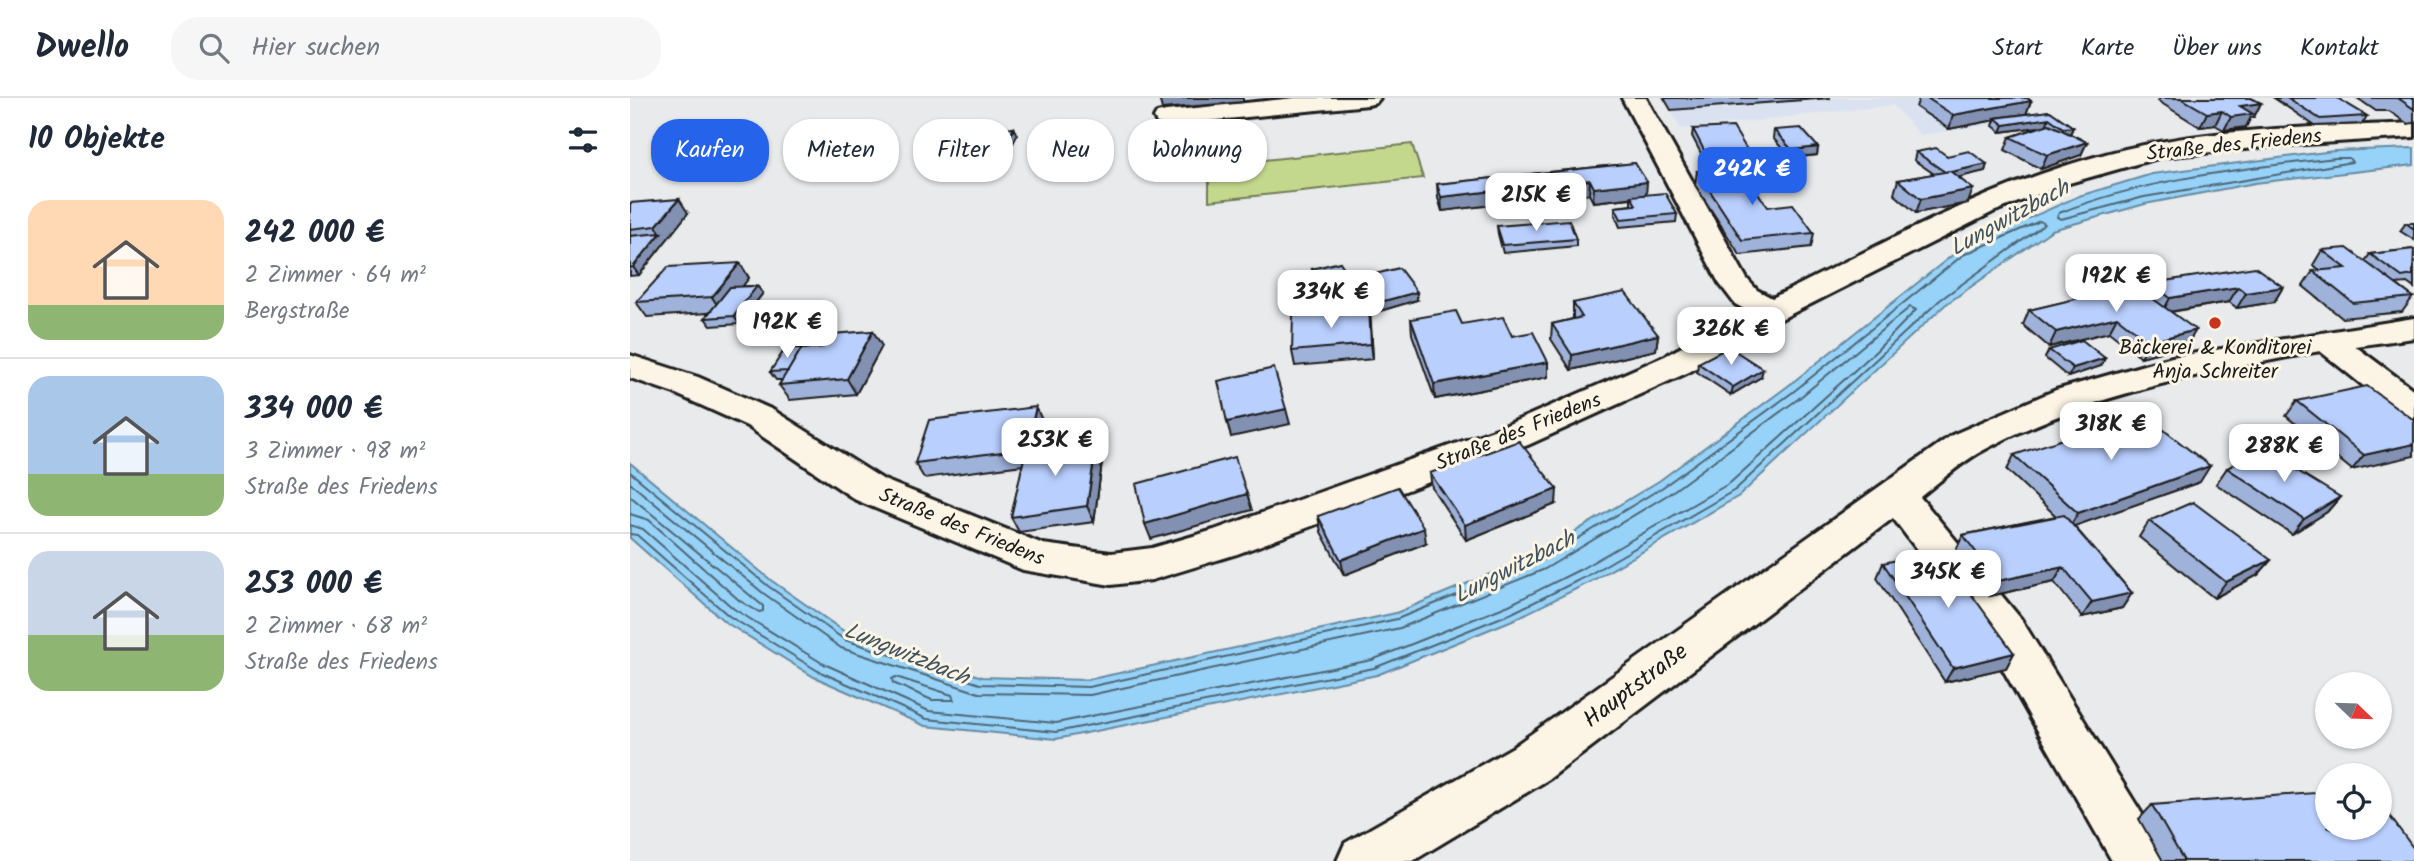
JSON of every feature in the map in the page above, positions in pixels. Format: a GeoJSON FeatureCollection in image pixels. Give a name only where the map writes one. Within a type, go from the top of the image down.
{"type":"FeatureCollection","features":[{"type":"Feature","properties":{"kind":"street"},"geometry":{"type":"LineString","coordinates":[[1166,118],[1368,98]]}},
{"type":"Feature","properties":{"kind":"street"},"geometry":{"type":"LineString","coordinates":[[1634,98],[1665,150],[1734,283],[1746,297],[1772,311]]}},
{"type":"Feature","properties":{"kind":"street","name":"Straße des Friedens"},"geometry":{"type":"LineString","coordinates":[[630,366],[686,385],[760,418],[870,490],[1038,559],[1111,569],[1152,564],[1223,543],[1515,436],[1677,364],[1772,311],[1983,206],[2106,162],[2174,148],[2275,138],[2414,130]]}},
{"type":"Feature","properties":{"kind":"street","name":"Hauptstraße"},"geometry":{"type":"LineString","coordinates":[[1364,861],[1531,763],[1895,492],[1965,444],[2068,398],[2172,368],[2326,340],[2414,328]]}},
{"type":"Feature","properties":{"kind":"street"},"geometry":{"type":"LineString","coordinates":[[2326,340],[2414,408]]}},
{"type":"Feature","properties":{"kind":"street"},"geometry":{"type":"LineString","coordinates":[[1895,492],[2005,632],[2141,861]]}},
{"type":"Feature","properties":{"kind":"shaded area"},"geometry":{"type":"Polygon","coordinates":[[[1664,98],[2013,98],[2036,118],[1920,135],[1893,105],[1681,129],[1664,98]]]}},
{"type":"Feature","properties":{"kind":"green space"},"geometry":{"type":"Polygon","coordinates":[[[1412,144],[1423,178],[1209,201],[1209,182],[1267,182],[1267,160],[1412,144]]]}},
{"type":"Feature","properties":{"kind":"water","name":"Lungwitzbach"},"geometry":{"type":"Polygon","coordinates":[[[2414,148],[2414,165],[2255,183],[2145,204],[2052,230],[1945,305],[1739,496],[1588,583],[1515,619],[1377,675],[1056,739],[925,726],[814,677],[725,622],[630,538],[630,463],[772,581],[848,634],[982,677],[1087,680],[1396,613],[1538,554],[1659,481],[1788,386],[1960,249],[2079,196],[2152,174],[2334,151],[2414,148]]]}},
{"type":"Feature","properties":{"kind":"building"},"geometry":{"type":"Polygon","coordinates":[[[1927,98],[2027,98],[2031,101],[1953,115],[1927,98]]]}},
{"type":"Feature","properties":{"kind":"building"},"geometry":{"type":"Polygon","coordinates":[[[2181,98],[2251,98],[2261,103],[2240,106],[2253,114],[2231,117],[2222,111],[2207,113],[2181,98]]]}},
{"type":"Feature","properties":{"kind":"building"},"geometry":{"type":"Polygon","coordinates":[[[2288,98],[2337,98],[2367,116],[2320,119],[2288,98]]]}},
{"type":"Feature","properties":{"kind":"building"},"geometry":{"type":"Polygon","coordinates":[[[2398,98],[2414,98],[2414,109],[2398,98]]]}},
{"type":"Feature","properties":{"kind":"building"},"geometry":{"type":"Polygon","coordinates":[[[2050,111],[2073,127],[2063,128],[2049,118],[2004,125],[1995,118],[2050,111]]]}},
{"type":"Feature","properties":{"kind":"building"},"geometry":{"type":"Polygon","coordinates":[[[2049,124],[2087,142],[2047,155],[2010,137],[2049,124]]]}},
{"type":"Feature","properties":{"kind":"building"},"geometry":{"type":"Polygon","coordinates":[[[1733,127],[1749,153],[1707,156],[1693,129],[1733,127]]]}},
{"type":"Feature","properties":{"kind":"building"},"geometry":{"type":"Polygon","coordinates":[[[1801,128],[1818,147],[1792,150],[1774,130],[1801,128]]]}},
{"type":"Feature","properties":{"kind":"building"},"geometry":{"type":"Polygon","coordinates":[[[1936,148],[1947,156],[1969,151],[1987,164],[1945,172],[1916,152],[1936,148]]]}},
{"type":"Feature","properties":{"kind":"building"},"geometry":{"type":"Polygon","coordinates":[[[1635,163],[1647,182],[1594,188],[1590,180],[1441,197],[1437,184],[1635,163]]]}},
{"type":"Feature","properties":{"kind":"building"},"geometry":{"type":"Polygon","coordinates":[[[1739,167],[1768,207],[1793,204],[1814,233],[1742,240],[1697,171],[1739,167]]]}},
{"type":"Feature","properties":{"kind":"building"},"geometry":{"type":"Polygon","coordinates":[[[1950,171],[1973,189],[1921,199],[1898,180],[1950,171]]]}},
{"type":"Feature","properties":{"kind":"building"},"geometry":{"type":"Polygon","coordinates":[[[1665,193],[1677,214],[1621,219],[1615,207],[1636,205],[1631,196],[1665,193]]]}},
{"type":"Feature","properties":{"kind":"building"},"geometry":{"type":"Polygon","coordinates":[[[679,199],[656,226],[630,229],[630,203],[679,199]]]}},
{"type":"Feature","properties":{"kind":"building"},"geometry":{"type":"Polygon","coordinates":[[[1569,220],[1576,239],[1503,245],[1497,226],[1569,220]]]}},
{"type":"Feature","properties":{"kind":"building"},"geometry":{"type":"Polygon","coordinates":[[[661,233],[633,267],[630,268],[630,236],[661,233]]]}},
{"type":"Feature","properties":{"kind":"building"},"geometry":{"type":"Polygon","coordinates":[[[2347,248],[2413,297],[2353,303],[2313,271],[2346,268],[2322,250],[2347,248]]]}},
{"type":"Feature","properties":{"kind":"building"},"geometry":{"type":"Polygon","coordinates":[[[2414,249],[2413,275],[2402,277],[2370,254],[2414,249]]]}},
{"type":"Feature","properties":{"kind":"building"},"geometry":{"type":"Polygon","coordinates":[[[1340,262],[1352,280],[1399,268],[1417,292],[1369,305],[1363,296],[1334,304],[1312,269],[1340,262]]]}},
{"type":"Feature","properties":{"kind":"building"},"geometry":{"type":"Polygon","coordinates":[[[740,263],[712,297],[636,302],[668,267],[740,263]]]}},
{"type":"Feature","properties":{"kind":"building"},"geometry":{"type":"Polygon","coordinates":[[[2142,266],[2161,278],[2130,286],[2113,274],[2142,266]]]}},
{"type":"Feature","properties":{"kind":"building"},"geometry":{"type":"Polygon","coordinates":[[[2255,267],[2283,287],[2246,293],[2238,287],[2170,298],[2152,283],[2255,267]]]}},
{"type":"Feature","properties":{"kind":"building"},"geometry":{"type":"Polygon","coordinates":[[[2134,285],[2196,330],[2149,342],[2117,317],[2056,332],[2029,310],[2134,285]]]}},
{"type":"Feature","properties":{"kind":"building"},"geometry":{"type":"Polygon","coordinates":[[[757,286],[734,316],[705,318],[730,287],[757,286]]]}},
{"type":"Feature","properties":{"kind":"building"},"geometry":{"type":"Polygon","coordinates":[[[1625,292],[1658,335],[1572,355],[1552,324],[1582,317],[1573,303],[1625,292]]]}},
{"type":"Feature","properties":{"kind":"building"},"geometry":{"type":"Polygon","coordinates":[[[1369,308],[1371,344],[1292,351],[1293,315],[1369,308]]]}},
{"type":"Feature","properties":{"kind":"building"},"geometry":{"type":"Polygon","coordinates":[[[1456,311],[1462,324],[1503,317],[1512,336],[1533,332],[1548,362],[1434,384],[1411,319],[1456,311]]]}},
{"type":"Feature","properties":{"kind":"building"},"geometry":{"type":"Polygon","coordinates":[[[873,331],[847,379],[779,385],[801,349],[823,347],[831,334],[873,331]]]}},
{"type":"Feature","properties":{"kind":"building"},"geometry":{"type":"Polygon","coordinates":[[[2082,340],[2105,358],[2073,368],[2049,350],[2082,340]]]}},
{"type":"Feature","properties":{"kind":"building"},"geometry":{"type":"Polygon","coordinates":[[[811,347],[801,349],[788,371],[770,372],[785,349],[811,347]]]}},
{"type":"Feature","properties":{"kind":"building"},"geometry":{"type":"Polygon","coordinates":[[[1729,347],[1763,369],[1733,387],[1698,363],[1729,347]]]}},
{"type":"Feature","properties":{"kind":"building"},"geometry":{"type":"Polygon","coordinates":[[[1274,368],[1286,409],[1227,422],[1218,381],[1274,368]]]}},
{"type":"Feature","properties":{"kind":"building"},"geometry":{"type":"Polygon","coordinates":[[[2367,386],[2414,420],[2414,444],[2364,455],[2297,401],[2367,386]]]}},
{"type":"Feature","properties":{"kind":"building"},"geometry":{"type":"Polygon","coordinates":[[[1036,407],[1026,449],[915,463],[929,420],[1036,407]]]}},
{"type":"Feature","properties":{"kind":"building"},"geometry":{"type":"Polygon","coordinates":[[[2142,413],[2210,466],[2078,513],[2014,455],[2142,413]]]}},
{"type":"Feature","properties":{"kind":"building"},"geometry":{"type":"Polygon","coordinates":[[[1097,440],[1087,506],[1011,517],[1026,449],[1097,440]]]}},
{"type":"Feature","properties":{"kind":"building"},"geometry":{"type":"Polygon","coordinates":[[[1519,441],[1557,489],[1465,525],[1430,473],[1519,441]]]}},
{"type":"Feature","properties":{"kind":"building"},"geometry":{"type":"Polygon","coordinates":[[[2262,449],[2340,497],[2304,519],[2227,468],[2262,449]]]}},
{"type":"Feature","properties":{"kind":"building"},"geometry":{"type":"Polygon","coordinates":[[[1235,457],[1247,494],[1145,524],[1136,484],[1235,457]]]}},
{"type":"Feature","properties":{"kind":"building"},"geometry":{"type":"Polygon","coordinates":[[[1398,487],[1424,528],[1341,560],[1318,516],[1398,487]]]}},
{"type":"Feature","properties":{"kind":"building"},"geometry":{"type":"Polygon","coordinates":[[[2193,502],[2271,560],[2226,582],[2149,521],[2193,502]]]}},
{"type":"Feature","properties":{"kind":"building"},"geometry":{"type":"Polygon","coordinates":[[[2064,515],[2132,593],[2092,602],[2063,567],[1998,581],[1963,535],[2064,515]]]}},
{"type":"Feature","properties":{"kind":"building"},"geometry":{"type":"Polygon","coordinates":[[[1940,551],[2014,653],[1953,668],[1883,563],[1940,551]]]}},
{"type":"Feature","properties":{"kind":"building"},"geometry":{"type":"Polygon","coordinates":[[[2315,793],[2315,840],[2392,840],[2392,819],[2414,849],[2414,861],[2184,861],[2152,805],[2315,793]]]}},
{"type":"Feature","properties":{"kind":"place","name":"Bäckerei & Konditorei Anja Schreiter"},"geometry":{"type":"Point","coordinates":[2215,323]}}]}
